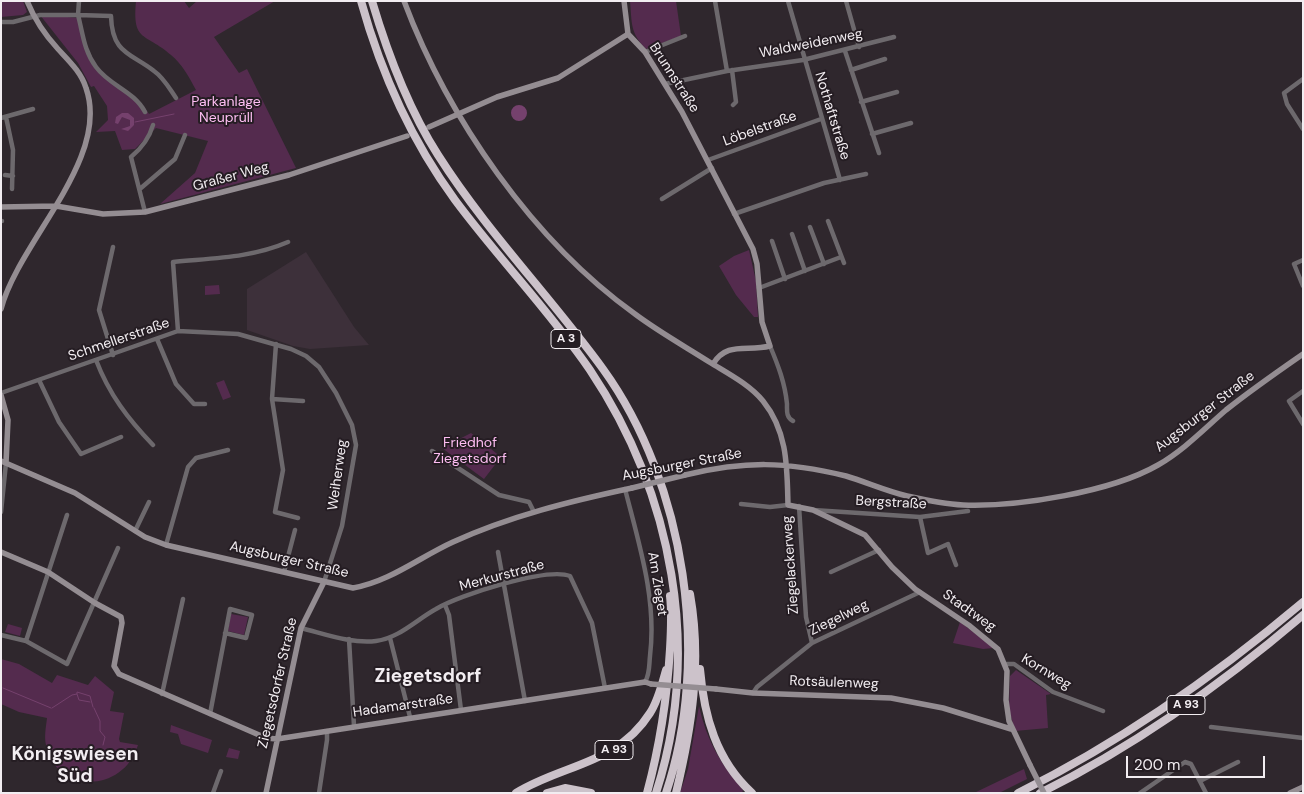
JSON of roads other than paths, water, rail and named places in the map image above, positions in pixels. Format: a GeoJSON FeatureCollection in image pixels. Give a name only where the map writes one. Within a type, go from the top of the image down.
{"type":"FeatureCollection","features":[{"type":"Feature","properties":{"kind":"highway","name":"A 3"},"geometry":{"type":"LineString","coordinates":[[361,1],[386,77],[404,116],[429,160],[467,215],[532,294],[590,370],[615,414],[644,474],[657,510],[671,566],[678,622],[679,652],[675,704],[667,757],[656,793]]}},
{"type":"Feature","properties":{"kind":"highway","name":"A 3"},"geometry":{"type":"LineString","coordinates":[[372,1],[399,80],[412,110],[437,154],[476,210],[604,370],[646,446],[660,484],[676,541],[682,575],[687,631],[687,684],[680,736],[666,793]]}},
{"type":"Feature","properties":{"kind":"highway"},"geometry":{"type":"LineString","coordinates":[[647,793],[658,752],[666,704],[671,566]]}},
{"type":"Feature","properties":{"kind":"highway","name":"A 3"},"geometry":{"type":"LineString","coordinates":[[676,793],[693,710],[696,662],[695,635],[688,582],[682,575]]}},
{"type":"Feature","properties":{"kind":"highway","name":"A 93"},"geometry":{"type":"LineString","coordinates":[[1018,793],[1097,750],[1167,706],[1244,650],[1303,602]]}},
{"type":"Feature","properties":{"kind":"highway","name":"A 93"},"geometry":{"type":"LineString","coordinates":[[1040,793],[1102,760],[1156,726],[1227,675],[1303,615]]}},
{"type":"Feature","properties":{"kind":"highway","name":"A 3"},"geometry":{"type":"LineString","coordinates":[[695,635],[702,694],[711,730],[732,771],[752,793]]}},
{"type":"Feature","properties":{"kind":"highway","name":"A 93"},"geometry":{"type":"LineString","coordinates":[[516,793],[541,779],[599,758],[626,741],[651,713],[669,661]]}},
{"type":"Feature","properties":{"kind":"highway"},"geometry":{"type":"LineString","coordinates":[[546,793],[565,788],[591,793]]}},
{"type":"Feature","properties":{"kind":"street"},"geometry":{"type":"LineString","coordinates":[[1,309],[16,271],[56,206],[88,139],[91,105],[86,86],[76,68],[48,37],[26,1]]}},
{"type":"Feature","properties":{"kind":"street"},"geometry":{"type":"LineString","coordinates":[[79,1],[78,15],[85,46],[96,67],[111,81],[134,97],[145,112]]}},
{"type":"Feature","properties":{"kind":"street","name":"Ziegelackerweg"},"geometry":{"type":"LineString","coordinates":[[404,1],[430,58],[460,114],[496,171],[537,222],[567,255],[634,313],[750,389],[762,400],[781,434],[787,465],[788,505],[799,506],[806,617],[812,643]]}},
{"type":"Feature","properties":{"kind":"street"},"geometry":{"type":"LineString","coordinates":[[429,127],[497,97],[558,78],[628,34],[624,1]]}},
{"type":"Feature","properties":{"kind":"street"},"geometry":{"type":"LineString","coordinates":[[715,1],[736,102],[733,105]]}},
{"type":"Feature","properties":{"kind":"street","name":"Nothaftstraße"},"geometry":{"type":"LineString","coordinates":[[788,1],[803,60],[840,180]]}},
{"type":"Feature","properties":{"kind":"street"},"geometry":{"type":"LineString","coordinates":[[846,1],[859,47]]}},
{"type":"Feature","properties":{"kind":"street"},"geometry":{"type":"LineString","coordinates":[[1,22],[18,21],[34,16],[111,16],[116,40],[124,52],[157,74],[176,98]]}},
{"type":"Feature","properties":{"kind":"street","name":"Brunnstraße"},"geometry":{"type":"LineString","coordinates":[[628,34],[632,41],[645,52],[685,116],[753,249],[760,288],[762,322],[784,386],[787,415],[793,421]]}},
{"type":"Feature","properties":{"kind":"street"},"geometry":{"type":"LineString","coordinates":[[645,52],[685,36]]}},
{"type":"Feature","properties":{"kind":"street","name":"Waldweidenweg"},"geometry":{"type":"LineString","coordinates":[[665,84],[729,70],[803,60],[845,51],[894,37]]}},
{"type":"Feature","properties":{"kind":"street"},"geometry":{"type":"LineString","coordinates":[[845,51],[880,153]]}},
{"type":"Feature","properties":{"kind":"street"},"geometry":{"type":"LineString","coordinates":[[851,70],[885,60]]}},
{"type":"Feature","properties":{"kind":"street"},"geometry":{"type":"LineString","coordinates":[[1303,79],[1284,93],[1287,104],[1303,129]]}},
{"type":"Feature","properties":{"kind":"street"},"geometry":{"type":"LineString","coordinates":[[862,102],[897,92]]}},
{"type":"Feature","properties":{"kind":"street"},"geometry":{"type":"LineString","coordinates":[[12,190],[13,150],[3,117],[33,109]]}},
{"type":"Feature","properties":{"kind":"street","name":"Löbelstraße"},"geometry":{"type":"LineString","coordinates":[[708,160],[821,119]]}},
{"type":"Feature","properties":{"kind":"street"},"geometry":{"type":"LineString","coordinates":[[872,134],[911,123]]}},
{"type":"Feature","properties":{"kind":"street"},"geometry":{"type":"LineString","coordinates":[[145,212],[141,188],[131,157],[142,147],[150,135],[153,125]]}},
{"type":"Feature","properties":{"kind":"street"},"geometry":{"type":"LineString","coordinates":[[141,188],[175,159],[185,135]]}},
{"type":"Feature","properties":{"kind":"street","name":"Graßer Weg"},"geometry":{"type":"LineString","coordinates":[[1,207],[56,206],[103,214],[145,212],[287,176],[408,136]]}},
{"type":"Feature","properties":{"kind":"street"},"geometry":{"type":"LineString","coordinates":[[662,200],[712,168]]}},
{"type":"Feature","properties":{"kind":"street","name":"Nothaftstraße"},"geometry":{"type":"LineString","coordinates":[[734,214],[824,183],[866,174]]}},
{"type":"Feature","properties":{"kind":"street"},"geometry":{"type":"LineString","coordinates":[[5,176],[13,176]]}},
{"type":"Feature","properties":{"kind":"street"},"geometry":{"type":"LineString","coordinates":[[828,221],[844,263]]}},
{"type":"Feature","properties":{"kind":"street"},"geometry":{"type":"LineString","coordinates":[[810,227],[824,264]]}},
{"type":"Feature","properties":{"kind":"street"},"geometry":{"type":"LineString","coordinates":[[792,234],[805,271]]}},
{"type":"Feature","properties":{"kind":"street"},"geometry":{"type":"LineString","coordinates":[[178,331],[173,262],[252,255],[274,249],[288,242]]}},
{"type":"Feature","properties":{"kind":"street"},"geometry":{"type":"LineString","coordinates":[[772,242],[785,279]]}},
{"type":"Feature","properties":{"kind":"street"},"geometry":{"type":"LineString","coordinates":[[113,247],[105,289],[99,299],[99,310],[113,355]]}},
{"type":"Feature","properties":{"kind":"street"},"geometry":{"type":"LineString","coordinates":[[760,288],[841,257]]}},
{"type":"Feature","properties":{"kind":"street"},"geometry":{"type":"LineString","coordinates":[[1303,260],[1294,264],[1303,286]]}},
{"type":"Feature","properties":{"kind":"street","name":"Schmellerstraße"},"geometry":{"type":"LineString","coordinates":[[1,394],[178,331],[238,334],[276,344]]}},
{"type":"Feature","properties":{"kind":"street"},"geometry":{"type":"LineString","coordinates":[[157,339],[182,393],[194,404],[205,404]]}},
{"type":"Feature","properties":{"kind":"street"},"geometry":{"type":"LineString","coordinates":[[276,344],[272,398],[283,470],[275,512],[298,518]]}},
{"type":"Feature","properties":{"kind":"street","name":"Weiherweg"},"geometry":{"type":"LineString","coordinates":[[276,344],[306,356],[319,367],[342,404],[355,434],[356,445],[342,526],[324,582]]}},
{"type":"Feature","properties":{"kind":"street"},"geometry":{"type":"LineString","coordinates":[[713,364],[719,355],[728,350],[748,350],[770,346]]}},
{"type":"Feature","properties":{"kind":"street","name":"Augsburger Straße"},"geometry":{"type":"LineString","coordinates":[[4,462],[75,493],[135,531],[166,545],[353,588],[369,584],[453,542],[534,512],[625,489],[744,464],[787,465],[847,477],[904,496],[963,505],[1022,502],[1115,483],[1158,465],[1175,454],[1239,400],[1303,354]]}},
{"type":"Feature","properties":{"kind":"street"},"geometry":{"type":"LineString","coordinates":[[96,360],[116,402],[132,423],[153,445]]}},
{"type":"Feature","properties":{"kind":"street"},"geometry":{"type":"LineString","coordinates":[[39,380],[59,422],[80,454],[120,437]]}},
{"type":"Feature","properties":{"kind":"street"},"geometry":{"type":"LineString","coordinates":[[1303,391],[1289,400],[1303,424]]}},
{"type":"Feature","properties":{"kind":"street"},"geometry":{"type":"LineString","coordinates":[[1,394],[8,420],[1,512]]}},
{"type":"Feature","properties":{"kind":"street"},"geometry":{"type":"LineString","coordinates":[[272,398],[302,401]]}},
{"type":"Feature","properties":{"kind":"street"},"geometry":{"type":"LineString","coordinates":[[166,545],[188,467],[196,458],[228,450]]}},
{"type":"Feature","properties":{"kind":"street"},"geometry":{"type":"LineString","coordinates":[[432,451],[499,495],[529,502],[534,512]]}},
{"type":"Feature","properties":{"kind":"street","name":"Am Zieget"},"geometry":{"type":"LineString","coordinates":[[625,489],[644,566],[652,614],[652,642],[648,683]]}},
{"type":"Feature","properties":{"kind":"street"},"geometry":{"type":"LineString","coordinates":[[135,531],[149,502]]}},
{"type":"Feature","properties":{"kind":"street"},"geometry":{"type":"LineString","coordinates":[[741,504],[770,507],[788,505]]}},
{"type":"Feature","properties":{"kind":"street","name":"Stadtweg"},"geometry":{"type":"LineString","coordinates":[[799,506],[813,510],[865,535],[892,567],[920,592],[991,642],[998,649],[1005,664],[1007,712],[1011,729],[1044,793]]}},
{"type":"Feature","properties":{"kind":"street","name":"Bergstraße"},"geometry":{"type":"LineString","coordinates":[[813,510],[920,517],[968,511]]}},
{"type":"Feature","properties":{"kind":"street"},"geometry":{"type":"LineString","coordinates":[[26,641],[67,515]]}},
{"type":"Feature","properties":{"kind":"street"},"geometry":{"type":"LineString","coordinates":[[920,517],[928,553],[948,544],[956,566]]}},
{"type":"Feature","properties":{"kind":"street"},"geometry":{"type":"LineString","coordinates":[[284,572],[295,530]]}},
{"type":"Feature","properties":{"kind":"street"},"geometry":{"type":"LineString","coordinates":[[1,635],[26,641],[67,664],[118,548]]}},
{"type":"Feature","properties":{"kind":"street"},"geometry":{"type":"LineString","coordinates":[[831,572],[879,550]]}},
{"type":"Feature","properties":{"kind":"street"},"geometry":{"type":"LineString","coordinates":[[1,552],[48,572],[95,603],[121,617],[115,670],[119,674],[266,738],[277,739]]}},
{"type":"Feature","properties":{"kind":"street"},"geometry":{"type":"LineString","coordinates":[[498,552],[525,701]]}},
{"type":"Feature","properties":{"kind":"street","name":"Merkurstraße"},"geometry":{"type":"LineString","coordinates":[[301,628],[349,639],[375,641],[390,638],[445,604],[504,584],[558,573],[570,576],[592,623],[605,688]]}},
{"type":"Feature","properties":{"kind":"street","name":"Ziegetsdorfer Straße"},"geometry":{"type":"LineString","coordinates":[[266,793],[301,628],[324,582]]}},
{"type":"Feature","properties":{"kind":"street","name":"Ziegelweg"},"geometry":{"type":"LineString","coordinates":[[753,693],[757,687],[812,643],[920,592]]}},
{"type":"Feature","properties":{"kind":"street"},"geometry":{"type":"LineString","coordinates":[[162,694],[183,599]]}},
{"type":"Feature","properties":{"kind":"street"},"geometry":{"type":"LineString","coordinates":[[445,604],[449,615],[461,710]]}},
{"type":"Feature","properties":{"kind":"street"},"geometry":{"type":"LineString","coordinates":[[210,714],[225,633],[230,610],[252,615],[246,638],[225,633]]}},
{"type":"Feature","properties":{"kind":"street"},"geometry":{"type":"LineString","coordinates":[[390,638],[410,718]]}},
{"type":"Feature","properties":{"kind":"street"},"geometry":{"type":"LineString","coordinates":[[349,639],[354,726]]}},
{"type":"Feature","properties":{"kind":"street","name":"Kornweg"},"geometry":{"type":"LineString","coordinates":[[1005,664],[1014,664],[1052,692],[1103,711]]}},
{"type":"Feature","properties":{"kind":"street","name":"Hadamarstraße"},"geometry":{"type":"LineString","coordinates":[[277,739],[648,683]]}},
{"type":"Feature","properties":{"kind":"street","name":"Rotsäulenweg"},"geometry":{"type":"LineString","coordinates":[[648,683],[753,693],[891,698],[943,708],[1011,729]]}},
{"type":"Feature","properties":{"kind":"street"},"geometry":{"type":"LineString","coordinates":[[1211,727],[1303,738]]}},
{"type":"Feature","properties":{"kind":"street"},"geometry":{"type":"LineString","coordinates":[[319,793],[327,730]]}},
{"type":"Feature","properties":{"kind":"street"},"geometry":{"type":"LineString","coordinates":[[1140,793],[1184,762],[1191,764],[1206,793]]}},
{"type":"Feature","properties":{"kind":"street"},"geometry":{"type":"LineString","coordinates":[[1200,781],[1238,762]]}},
{"type":"Feature","properties":{"kind":"street"},"geometry":{"type":"LineString","coordinates":[[213,793],[221,771]]}},
{"type":"Feature","properties":{"kind":"street"},"geometry":{"type":"LineString","coordinates":[[1290,793],[1303,787]]}},
{"type":"Feature","properties":{"kind":"waterway"},"geometry":{"type":"LineString","coordinates":[[135,122],[174,114]]}},
{"type":"Feature","properties":{"kind":"waterway"},"geometry":{"type":"LineString","coordinates":[[3,688],[51,708]]}},
{"type":"Feature","properties":{"kind":"waterway"},"geometry":{"type":"LineString","coordinates":[[52,708],[72,695],[77,694],[77,692],[90,696],[93,707]]}},
{"type":"Feature","properties":{"kind":"waterway"},"geometry":{"type":"LineString","coordinates":[[77,694],[79,700],[90,702]]}},
{"type":"Feature","properties":{"kind":"waterway"},"geometry":{"type":"LineString","coordinates":[[94,708],[100,721],[100,731],[105,737],[103,745]]}},
{"type":"Feature","properties":{"kind":"district","name":"Ziegetsdorf"},"geometry":{"type":"Point","coordinates":[428,677]}},
{"type":"Feature","properties":{"kind":"district","name":"Königswiesen Süd"},"geometry":{"type":"Point","coordinates":[75,766]}},
{"type":"Feature","properties":{"kind":"park label","name":"Parkanlage Neuprüll"},"geometry":{"type":"Point","coordinates":[226,110]}},
{"type":"Feature","properties":{"kind":"park label","name":"Friedhof Ziegetsdorf"},"geometry":{"type":"Point","coordinates":[470,452]}}]}
